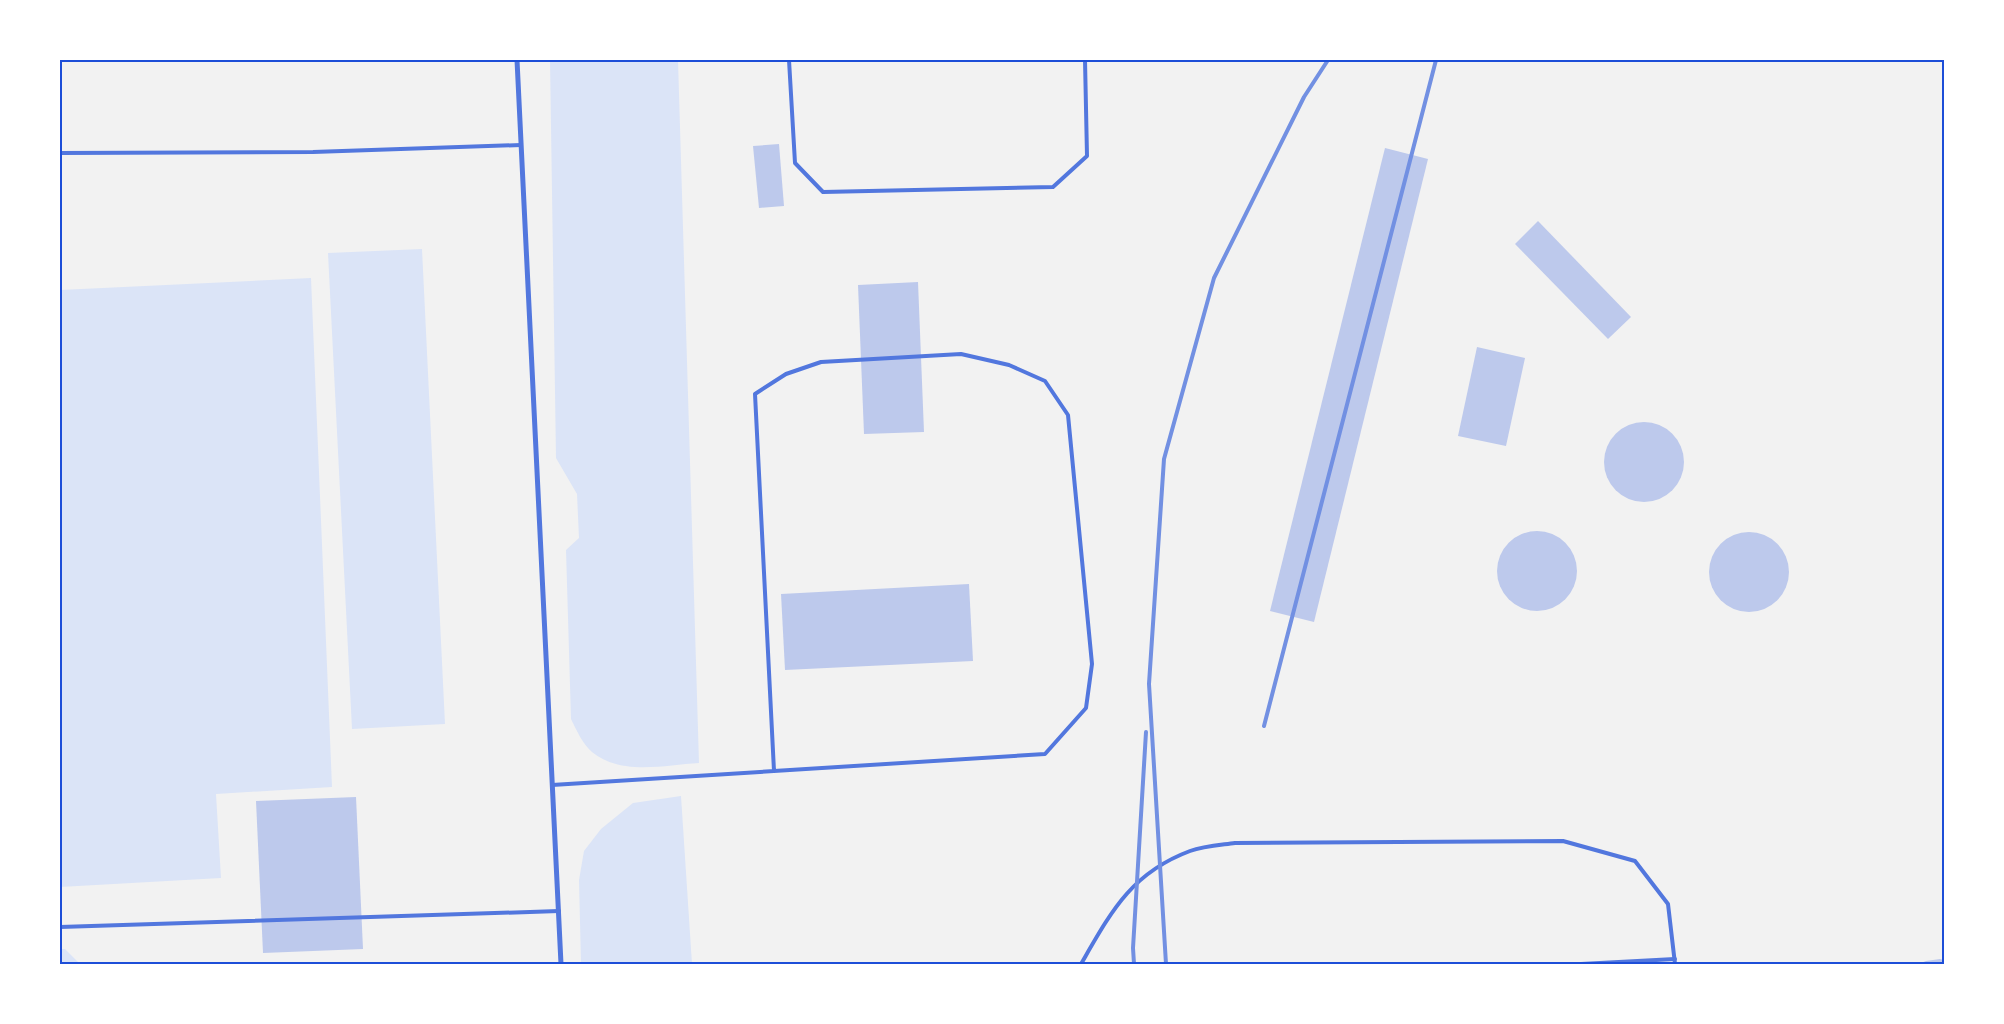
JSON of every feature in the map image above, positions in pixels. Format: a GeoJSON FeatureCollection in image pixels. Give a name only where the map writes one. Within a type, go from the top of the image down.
{"type":"FeatureCollection","features":[{"type":"Feature","properties":{"kind":"street"},"geometry":{"type":"LineString","coordinates":[[517,60],[561,964]]}},
{"type":"Feature","properties":{"kind":"lane"},"geometry":{"type":"LineString","coordinates":[[789,60],[795,163],[823,192],[1054,187],[1087,156],[1085,60]]}},
{"type":"Feature","properties":{"kind":"lane"},"geometry":{"type":"LineString","coordinates":[[60,153],[313,152],[521,146]]}},
{"type":"Feature","properties":{"kind":"lane"},"geometry":{"type":"LineString","coordinates":[[552,785],[1045,754],[1086,708],[1092,664],[1068,415],[1045,381],[1008,365],[961,354],[821,362],[786,374],[756,394],[774,771]]}},
{"type":"Feature","properties":{"kind":"lane"},"geometry":{"type":"LineString","coordinates":[[1082,964],[1110,914],[1136,882],[1160,865],[1192,851],[1245,842],[1563,841],[1635,861],[1668,904],[1675,964]]}},
{"type":"Feature","properties":{"kind":"lane"},"geometry":{"type":"LineString","coordinates":[[60,927],[559,911]]}},
{"type":"Feature","properties":{"kind":"lane"},"geometry":{"type":"LineString","coordinates":[[1581,964],[1675,958]]}},
{"type":"Feature","properties":{"kind":"shaded area"},"geometry":{"type":"Polygon","coordinates":[[[550,60],[678,60],[699,763],[658,767],[630,767],[616,764],[604,759],[588,748],[571,719],[566,550],[579,538],[577,494],[556,458],[550,60]]]}},
{"type":"Feature","properties":{"kind":"shaded area"},"geometry":{"type":"Polygon","coordinates":[[[422,249],[445,724],[352,729],[328,253],[422,249]]]}},
{"type":"Feature","properties":{"kind":"shaded area"},"geometry":{"type":"Polygon","coordinates":[[[311,278],[332,787],[216,794],[221,878],[60,887],[60,290],[311,278]]]}},
{"type":"Feature","properties":{"kind":"shaded area"},"geometry":{"type":"Polygon","coordinates":[[[681,796],[692,964],[581,964],[579,880],[584,851],[601,829],[633,803],[681,796]]]}},
{"type":"Feature","properties":{"kind":"shaded area"},"geometry":{"type":"Polygon","coordinates":[[[60,949],[65,949],[80,964],[60,964],[60,949]]]}},
{"type":"Feature","properties":{"kind":"building"},"geometry":{"type":"Polygon","coordinates":[[[779,144],[784,206],[759,208],[753,146],[779,144]]]}},
{"type":"Feature","properties":{"kind":"building"},"geometry":{"type":"Polygon","coordinates":[[[1385,148],[1428,159],[1314,622],[1270,611],[1385,148]]]}},
{"type":"Feature","properties":{"kind":"building"},"geometry":{"type":"Polygon","coordinates":[[[1538,221],[1631,317],[1608,339],[1515,244],[1538,221]]]}},
{"type":"Feature","properties":{"kind":"building"},"geometry":{"type":"Polygon","coordinates":[[[918,282],[924,432],[864,434],[858,285],[918,282]]]}},
{"type":"Feature","properties":{"kind":"building"},"geometry":{"type":"Polygon","coordinates":[[[1477,347],[1525,358],[1506,446],[1458,436],[1477,347]]]}},
{"type":"Feature","properties":{"kind":"building"},"geometry":{"type":"Polygon","coordinates":[[[1644,422],[1659,425],[1672,434],[1681,447],[1684,462],[1681,477],[1672,490],[1659,499],[1644,502],[1629,499],[1616,490],[1607,477],[1604,462],[1607,447],[1616,434],[1629,425],[1644,422]]]}},
{"type":"Feature","properties":{"kind":"building"},"geometry":{"type":"Polygon","coordinates":[[[1537,531],[1552,534],[1565,543],[1574,556],[1577,571],[1574,586],[1565,599],[1552,608],[1537,611],[1522,608],[1509,599],[1500,586],[1497,571],[1500,556],[1509,543],[1522,534],[1537,531]]]}},
{"type":"Feature","properties":{"kind":"building"},"geometry":{"type":"Polygon","coordinates":[[[1749,532],[1764,535],[1777,544],[1786,557],[1789,572],[1786,587],[1777,600],[1764,609],[1749,612],[1734,609],[1721,600],[1712,587],[1709,572],[1712,557],[1721,544],[1734,535],[1749,532]]]}},
{"type":"Feature","properties":{"kind":"building"},"geometry":{"type":"Polygon","coordinates":[[[969,584],[973,661],[785,670],[781,594],[969,584]]]}},
{"type":"Feature","properties":{"kind":"building"},"geometry":{"type":"Polygon","coordinates":[[[356,797],[363,949],[263,953],[256,801],[356,797]]]}},
{"type":"Feature","properties":{"kind":"building"},"geometry":{"type":"Polygon","coordinates":[[[1944,960],[1944,964],[1918,964],[1926,961],[1944,960]]]}},
{"type":"Feature","properties":{"kind":"railway"},"geometry":{"type":"LineString","coordinates":[[1166,964],[1149,684],[1164,459],[1214,278],[1304,97],[1328,60]]}},
{"type":"Feature","properties":{"kind":"railway"},"geometry":{"type":"LineString","coordinates":[[1264,726],[1436,60]]}},
{"type":"Feature","properties":{"kind":"railway"},"geometry":{"type":"LineString","coordinates":[[1134,964],[1133,948],[1146,732]]}}]}
